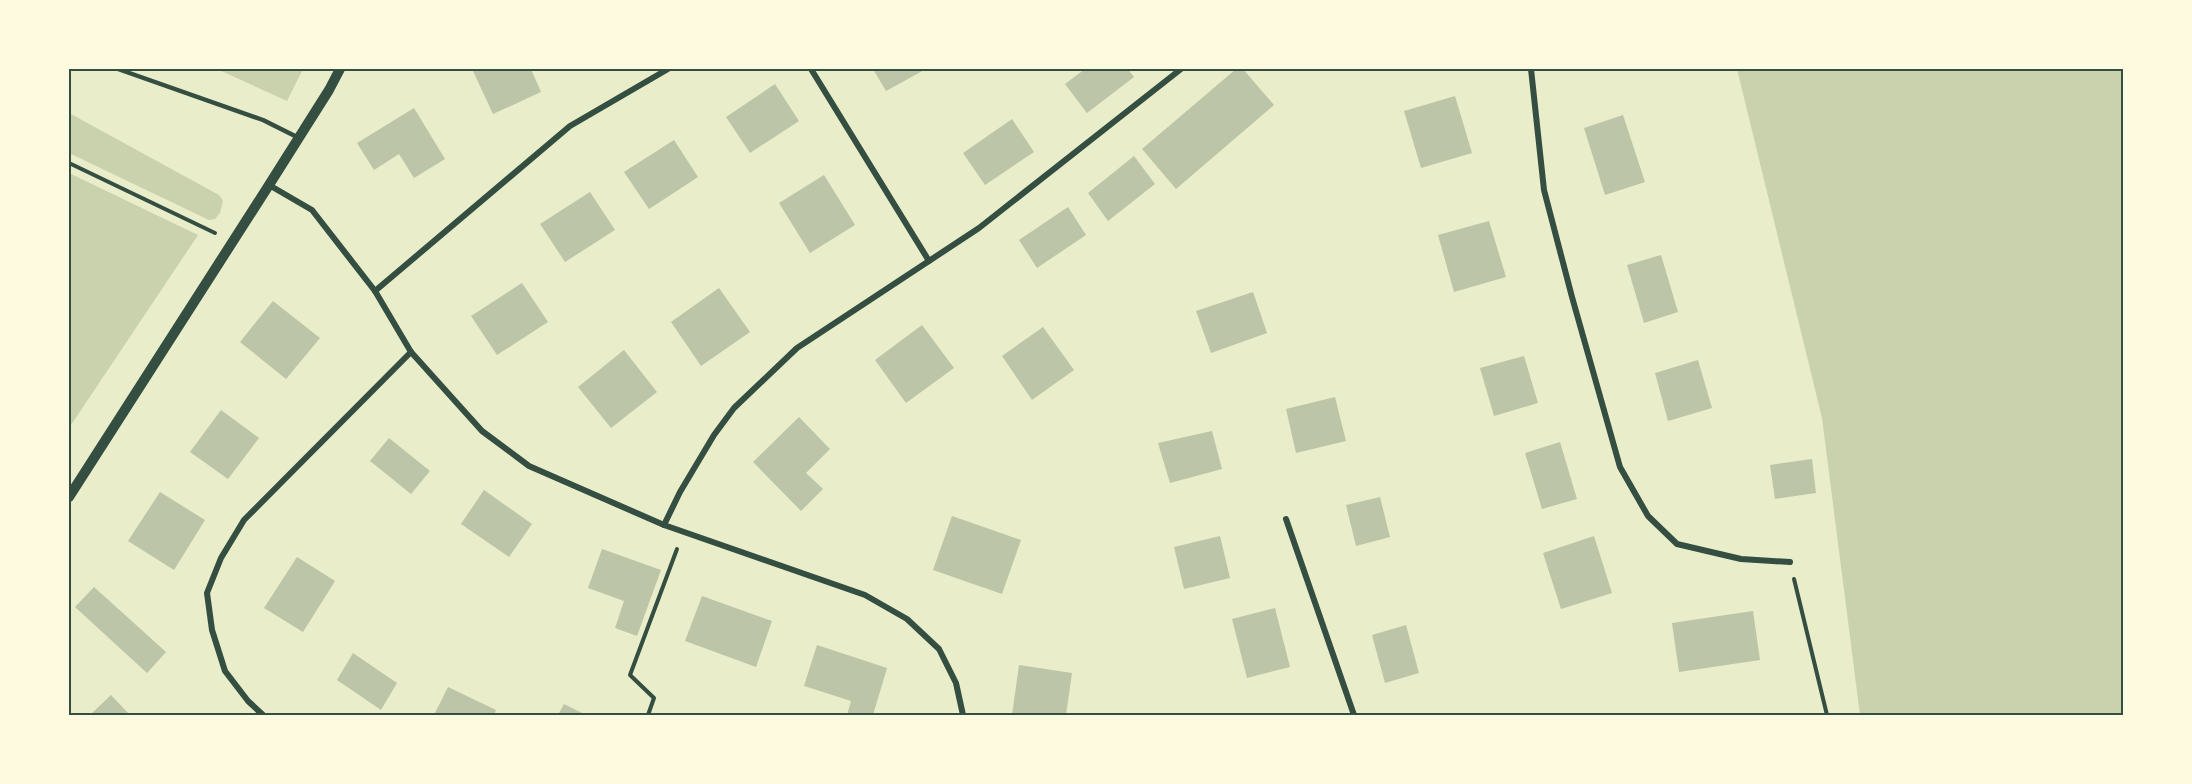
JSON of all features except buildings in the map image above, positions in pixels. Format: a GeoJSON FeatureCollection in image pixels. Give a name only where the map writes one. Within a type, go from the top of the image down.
{"type":"FeatureCollection","features":[{"type":"Feature","properties":{"kind":"street"},"geometry":{"type":"LineString","coordinates":[[69,497],[299,138],[340,69]]}},
{"type":"Feature","properties":{"kind":"street"},"geometry":{"type":"LineString","coordinates":[[375,291],[570,126],[668,69]]}},
{"type":"Feature","properties":{"kind":"street"},"geometry":{"type":"LineString","coordinates":[[811,69],[929,261]]}},
{"type":"Feature","properties":{"kind":"street"},"geometry":{"type":"LineString","coordinates":[[664,525],[680,492],[714,435],[734,408],[797,348],[980,228],[1181,69]]}},
{"type":"Feature","properties":{"kind":"street"},"geometry":{"type":"LineString","coordinates":[[1531,69],[1544,190],[1620,468],[1648,516],[1677,544],[1740,559],[1790,562]]}},
{"type":"Feature","properties":{"kind":"street"},"geometry":{"type":"LineString","coordinates":[[269,185],[312,210],[375,291],[411,352],[482,431],[529,466],[664,525],[865,595],[907,619],[939,649],[956,683],[963,715]]}},
{"type":"Feature","properties":{"kind":"street"},"geometry":{"type":"LineString","coordinates":[[263,715],[248,701],[225,671],[212,630],[207,592],[221,558],[244,520],[411,352]]}},
{"type":"Feature","properties":{"kind":"street"},"geometry":{"type":"LineString","coordinates":[[1286,519],[1354,715]]}},
{"type":"Feature","properties":{"kind":"lane"},"geometry":{"type":"LineString","coordinates":[[118,69],[263,120],[299,138]]}},
{"type":"Feature","properties":{"kind":"path"},"geometry":{"type":"LineString","coordinates":[[69,163],[232,241]]}},
{"type":"Feature","properties":{"kind":"path"},"geometry":{"type":"LineString","coordinates":[[648,715],[654,698],[630,675],[683,532]]}},
{"type":"Feature","properties":{"kind":"path"},"geometry":{"type":"LineString","coordinates":[[1790,562],[1827,715]]}},
{"type":"Feature","properties":{"kind":"green space"},"geometry":{"type":"Polygon","coordinates":[[[217,69],[303,69],[287,101],[217,69]]]}},
{"type":"Feature","properties":{"kind":"green space"},"geometry":{"type":"Polygon","coordinates":[[[1737,69],[2123,69],[2123,715],[1860,715],[1822,418],[1737,69]]]}},
{"type":"Feature","properties":{"kind":"green space"},"geometry":{"type":"Polygon","coordinates":[[[69,113],[219,195],[223,201],[220,213],[215,219],[209,220],[69,153],[69,113]]]}},
{"type":"Feature","properties":{"kind":"green space"},"geometry":{"type":"Polygon","coordinates":[[[69,173],[198,235],[69,428],[69,173]]]}}]}
